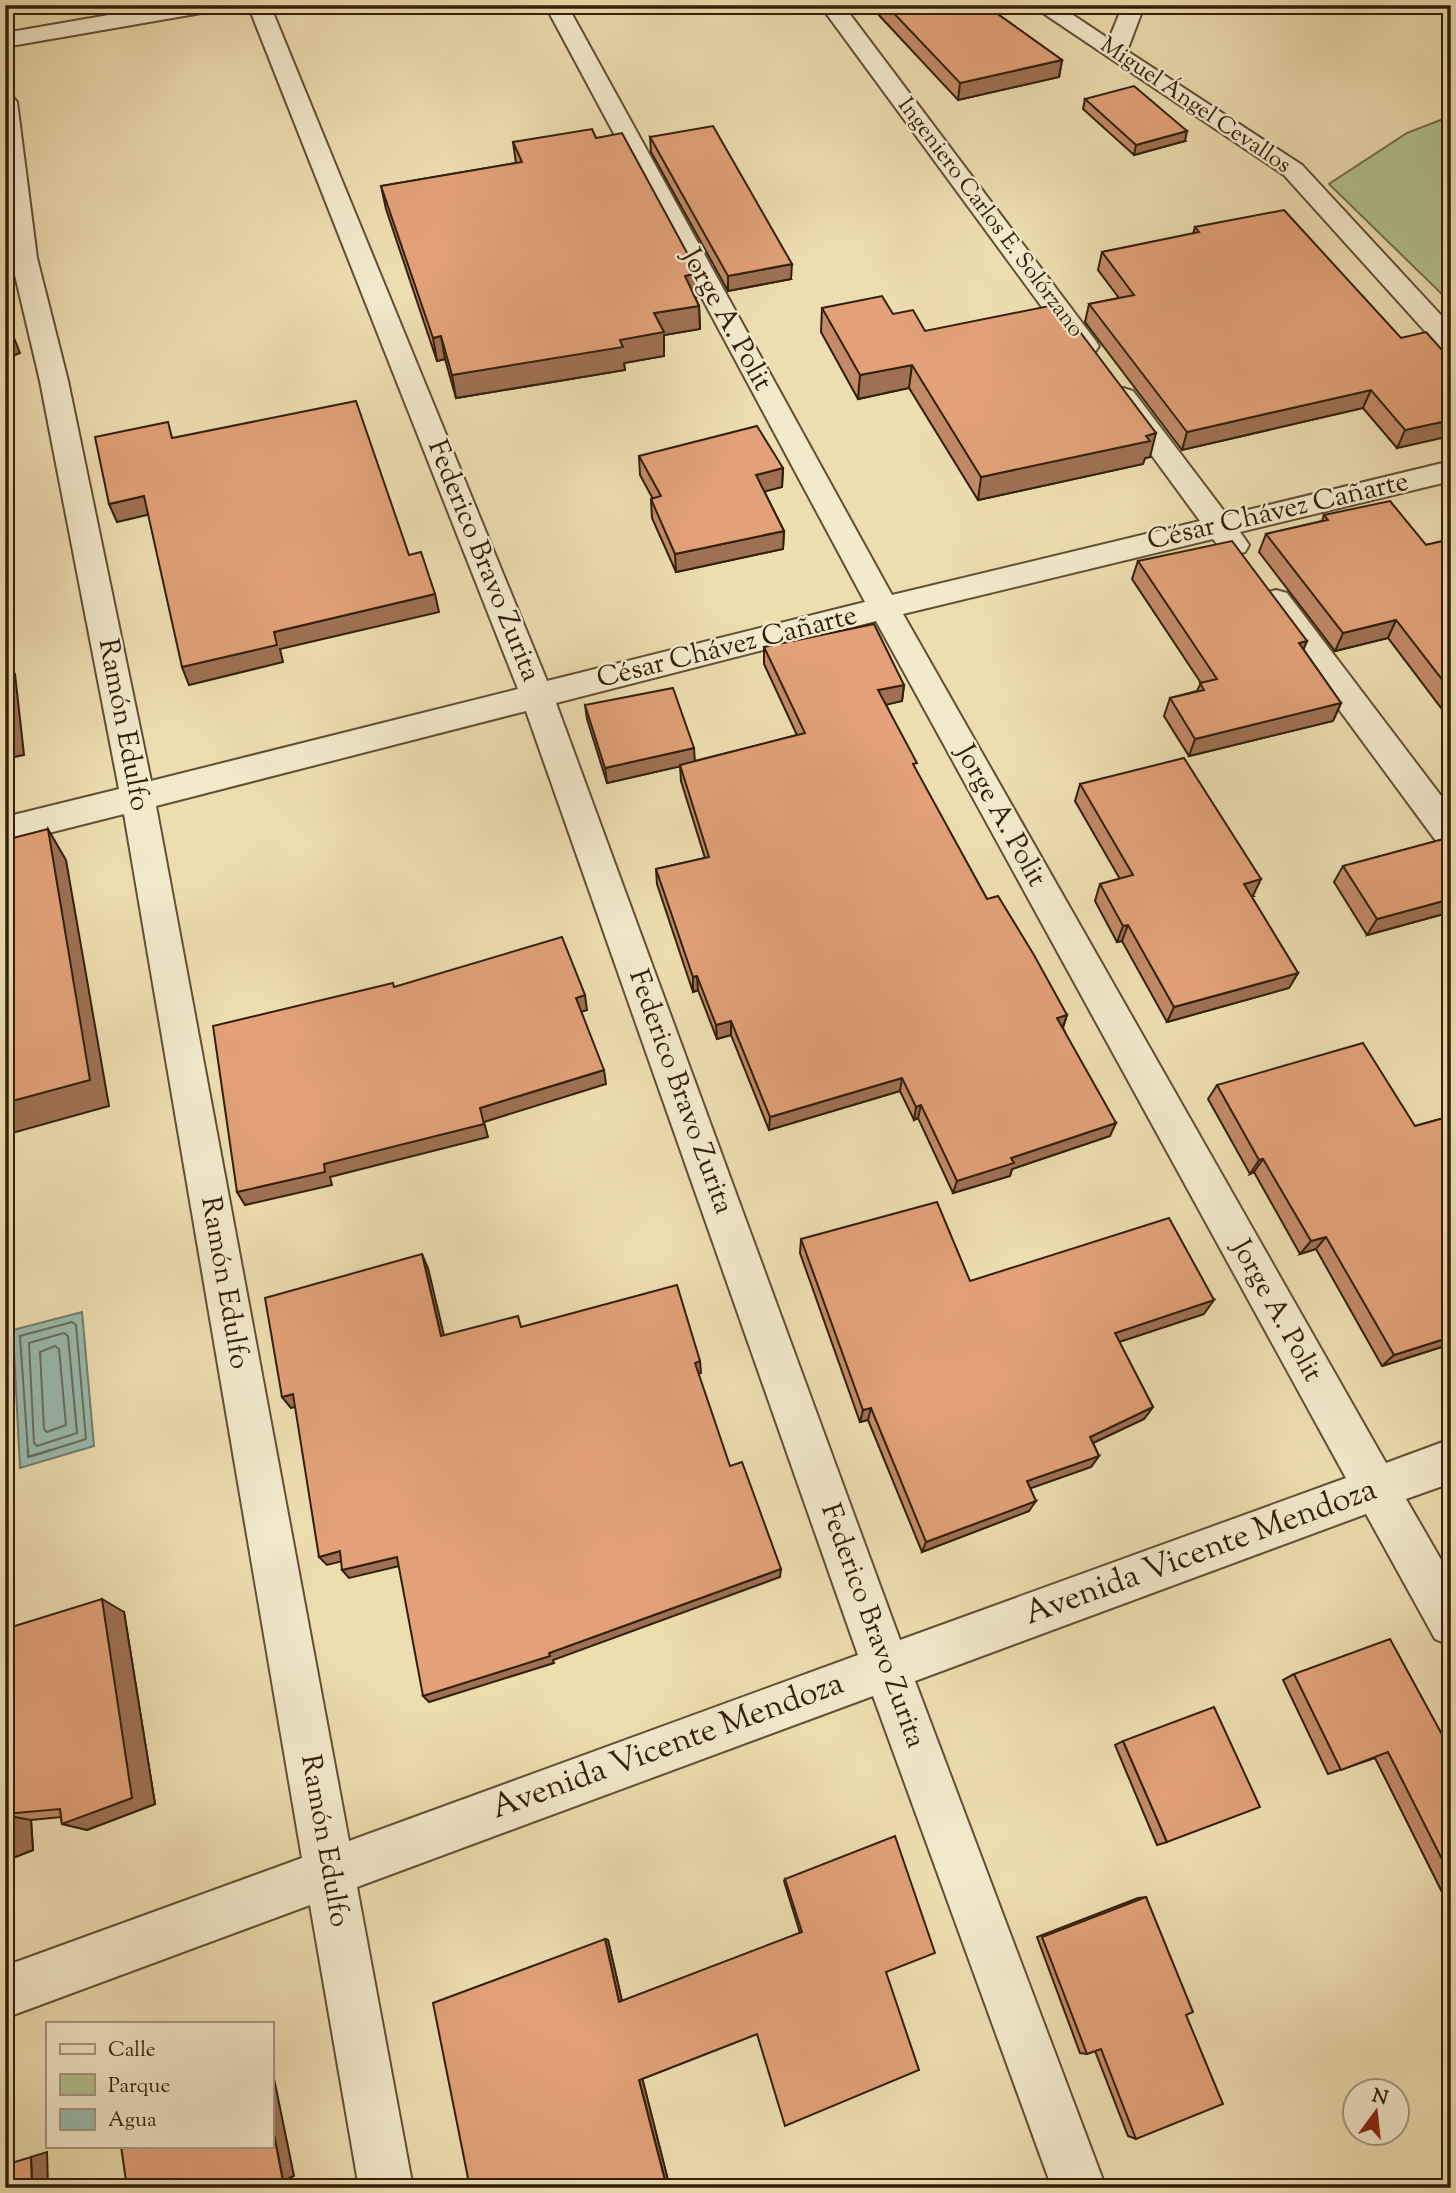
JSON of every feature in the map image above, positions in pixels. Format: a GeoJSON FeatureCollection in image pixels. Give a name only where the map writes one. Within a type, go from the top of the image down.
{"type":"FeatureCollection","features":[{"type":"Feature","properties":{"kind":"street"},"geometry":{"type":"LineString","coordinates":[[5,40],[207,5]]}},
{"type":"Feature","properties":{"kind":"street","name":"Federico Bravo Zurita"},"geometry":{"type":"LineString","coordinates":[[259,5],[537,695],[886,1667],[1079,2188]]}},
{"type":"Feature","properties":{"kind":"street","name":"Jorge A. Polit"},"geometry":{"type":"LineString","coordinates":[[556,5],[884,608],[1451,1623]]}},
{"type":"Feature","properties":{"kind":"street","name":"Ingeniero Carlos E. Solórzano"},"geometry":{"type":"LineString","coordinates":[[831,5],[1451,835]]}},
{"type":"Feature","properties":{"kind":"street","name":"Miguel Ángel Cevallos"},"geometry":{"type":"LineString","coordinates":[[1042,5],[1293,170],[1451,343]]}},
{"type":"Feature","properties":{"kind":"street"},"geometry":{"type":"LineString","coordinates":[[1115,52],[1131,10],[1144,5]]}},
{"type":"Feature","properties":{"kind":"street","name":"Ramón Edulfo"},"geometry":{"type":"LineString","coordinates":[[5,102],[24,258],[54,381],[138,798],[386,2188]]}},
{"type":"Feature","properties":{"kind":"street","name":"César Chávez Cañarte"},"geometry":{"type":"LineString","coordinates":[[5,831],[884,608],[1451,471]]}},
{"type":"Feature","properties":{"kind":"street","name":"Avenida Vicente Mendoza"},"geometry":{"type":"LineString","coordinates":[[5,1992],[1451,1461]]}},
{"type":"Feature","properties":{"kind":"green space"},"geometry":{"type":"Polygon","coordinates":[[[1451,116],[1451,303],[1329,184],[1407,133],[1451,116]]]}},
{"type":"Feature","properties":{"kind":"water"},"geometry":{"type":"Polygon","coordinates":[[[82,1312],[94,1446],[20,1468],[13,1330],[82,1312]]]}},
{"type":"Feature","properties":{"kind":"building"},"geometry":{"type":"Polygon","coordinates":[[[886,5],[985,5],[1062,60],[960,83],[886,5]]]}},
{"type":"Feature","properties":{"kind":"building"},"geometry":{"type":"Polygon","coordinates":[[[1134,86],[1187,131],[1136,145],[1085,99],[1134,86]]]}},
{"type":"Feature","properties":{"kind":"building"},"geometry":{"type":"Polygon","coordinates":[[[713,126],[792,264],[728,276],[650,137],[713,126]]]}},
{"type":"Feature","properties":{"kind":"building"},"geometry":{"type":"Polygon","coordinates":[[[592,129],[596,138],[622,133],[698,273],[685,276],[699,306],[654,313],[664,332],[620,340],[623,347],[452,375],[441,336],[433,338],[381,186],[522,162],[513,142],[592,129]]]}},
{"type":"Feature","properties":{"kind":"building"},"geometry":{"type":"Polygon","coordinates":[[[1284,210],[1401,338],[1426,332],[1451,360],[1451,420],[1405,430],[1371,390],[1187,432],[1089,304],[1134,295],[1102,252],[1199,232],[1195,227],[1284,210]]]}},
{"type":"Feature","properties":{"kind":"building"},"geometry":{"type":"Polygon","coordinates":[[[882,296],[893,314],[913,310],[925,331],[1059,304],[1156,433],[1146,436],[1150,441],[981,477],[912,365],[860,375],[822,308],[882,296]]]}},
{"type":"Feature","properties":{"kind":"building"},"geometry":{"type":"Polygon","coordinates":[[[5,327],[12,333],[5,336],[5,327]]]}},
{"type":"Feature","properties":{"kind":"building"},"geometry":{"type":"Polygon","coordinates":[[[356,401],[409,555],[421,552],[435,594],[274,632],[277,645],[182,667],[144,496],[109,504],[95,437],[168,422],[172,438],[356,401]]]}},
{"type":"Feature","properties":{"kind":"building"},"geometry":{"type":"Polygon","coordinates":[[[757,426],[783,468],[756,475],[784,531],[675,554],[651,499],[661,496],[639,456],[757,426]]]}},
{"type":"Feature","properties":{"kind":"building"},"geometry":{"type":"Polygon","coordinates":[[[1390,501],[1426,545],[1451,539],[1451,691],[1396,620],[1343,633],[1266,534],[1328,520],[1324,515],[1390,501]]]}},
{"type":"Feature","properties":{"kind":"building"},"geometry":{"type":"Polygon","coordinates":[[[1232,541],[1307,641],[1299,643],[1341,703],[1195,739],[1170,698],[1204,690],[1200,683],[1217,679],[1138,561],[1232,541]]]}},
{"type":"Feature","properties":{"kind":"building"},"geometry":{"type":"Polygon","coordinates":[[[874,624],[904,685],[878,690],[917,763],[913,764],[987,899],[998,896],[1034,955],[1067,1015],[1057,1018],[1116,1123],[1011,1158],[1014,1163],[957,1181],[921,1105],[916,1107],[902,1078],[770,1117],[731,1021],[716,1025],[697,976],[693,977],[656,869],[709,857],[680,765],[805,733],[764,647],[874,624]]]}},
{"type":"Feature","properties":{"kind":"building"},"geometry":{"type":"Polygon","coordinates":[[[5,662],[14,737],[5,739],[5,662]]]}},
{"type":"Feature","properties":{"kind":"building"},"geometry":{"type":"Polygon","coordinates":[[[673,688],[694,748],[605,768],[585,705],[673,688]]]}},
{"type":"Feature","properties":{"kind":"building"},"geometry":{"type":"Polygon","coordinates":[[[1184,758],[1261,879],[1244,884],[1298,973],[1174,1007],[1128,925],[1123,926],[1100,884],[1133,875],[1080,784],[1184,758]]]}},
{"type":"Feature","properties":{"kind":"building"},"geometry":{"type":"Polygon","coordinates":[[[48,829],[90,1080],[5,1103],[5,840],[48,829]]]}},
{"type":"Feature","properties":{"kind":"building"},"geometry":{"type":"Polygon","coordinates":[[[1451,837],[1451,899],[1377,919],[1343,866],[1451,837]]]}},
{"type":"Feature","properties":{"kind":"building"},"geometry":{"type":"Polygon","coordinates":[[[562,937],[585,995],[576,998],[604,1070],[480,1108],[484,1124],[324,1164],[325,1172],[237,1192],[213,1026],[393,983],[394,987],[562,937]]]}},
{"type":"Feature","properties":{"kind":"building"},"geometry":{"type":"Polygon","coordinates":[[[1363,1043],[1415,1126],[1451,1116],[1451,1337],[1394,1355],[1326,1237],[1311,1241],[1263,1159],[1259,1160],[1217,1085],[1363,1043]]]}},
{"type":"Feature","properties":{"kind":"building"},"geometry":{"type":"Polygon","coordinates":[[[937,1202],[970,1281],[1169,1218],[1214,1300],[1115,1333],[1153,1407],[1090,1437],[1099,1456],[1027,1481],[1036,1501],[926,1542],[871,1408],[863,1410],[801,1239],[937,1202]]]}},
{"type":"Feature","properties":{"kind":"building"},"geometry":{"type":"Polygon","coordinates":[[[422,1254],[441,1336],[518,1316],[521,1327],[677,1285],[700,1361],[695,1363],[730,1466],[742,1462],[781,1569],[549,1653],[550,1656],[423,1696],[397,1557],[342,1570],[340,1551],[319,1557],[293,1394],[282,1397],[265,1298],[422,1254]]]}},
{"type":"Feature","properties":{"kind":"building"},"geometry":{"type":"Polygon","coordinates":[[[102,1599],[132,1798],[62,1824],[60,1809],[5,1814],[5,1629],[102,1599]]]}},
{"type":"Feature","properties":{"kind":"building"},"geometry":{"type":"Polygon","coordinates":[[[1390,1639],[1451,1751],[1451,1877],[1388,1752],[1341,1770],[1294,1674],[1390,1639]]]}},
{"type":"Feature","properties":{"kind":"building"},"geometry":{"type":"Polygon","coordinates":[[[1214,1707],[1260,1807],[1167,1842],[1123,1741],[1214,1707]]]}},
{"type":"Feature","properties":{"kind":"building"},"geometry":{"type":"Polygon","coordinates":[[[895,1836],[935,1953],[886,1972],[919,2070],[785,2126],[757,2034],[639,2080],[667,2188],[470,2188],[433,2003],[605,1939],[619,2002],[802,1932],[785,1879],[895,1836]]]}},
{"type":"Feature","properties":{"kind":"building"},"geometry":{"type":"Polygon","coordinates":[[[1146,1897],[1193,2012],[1186,2015],[1223,2104],[1136,2139],[1101,2049],[1087,2054],[1042,1937],[1146,1897]]]}},
{"type":"Feature","properties":{"kind":"building"},"geometry":{"type":"Polygon","coordinates":[[[273,2129],[283,2181],[267,2188],[127,2188],[121,2148],[273,2148],[273,2129]]]}},
{"type":"Feature","properties":{"kind":"building"},"geometry":{"type":"Polygon","coordinates":[[[31,2157],[32,2188],[5,2188],[5,2165],[31,2157]]]}}]}
